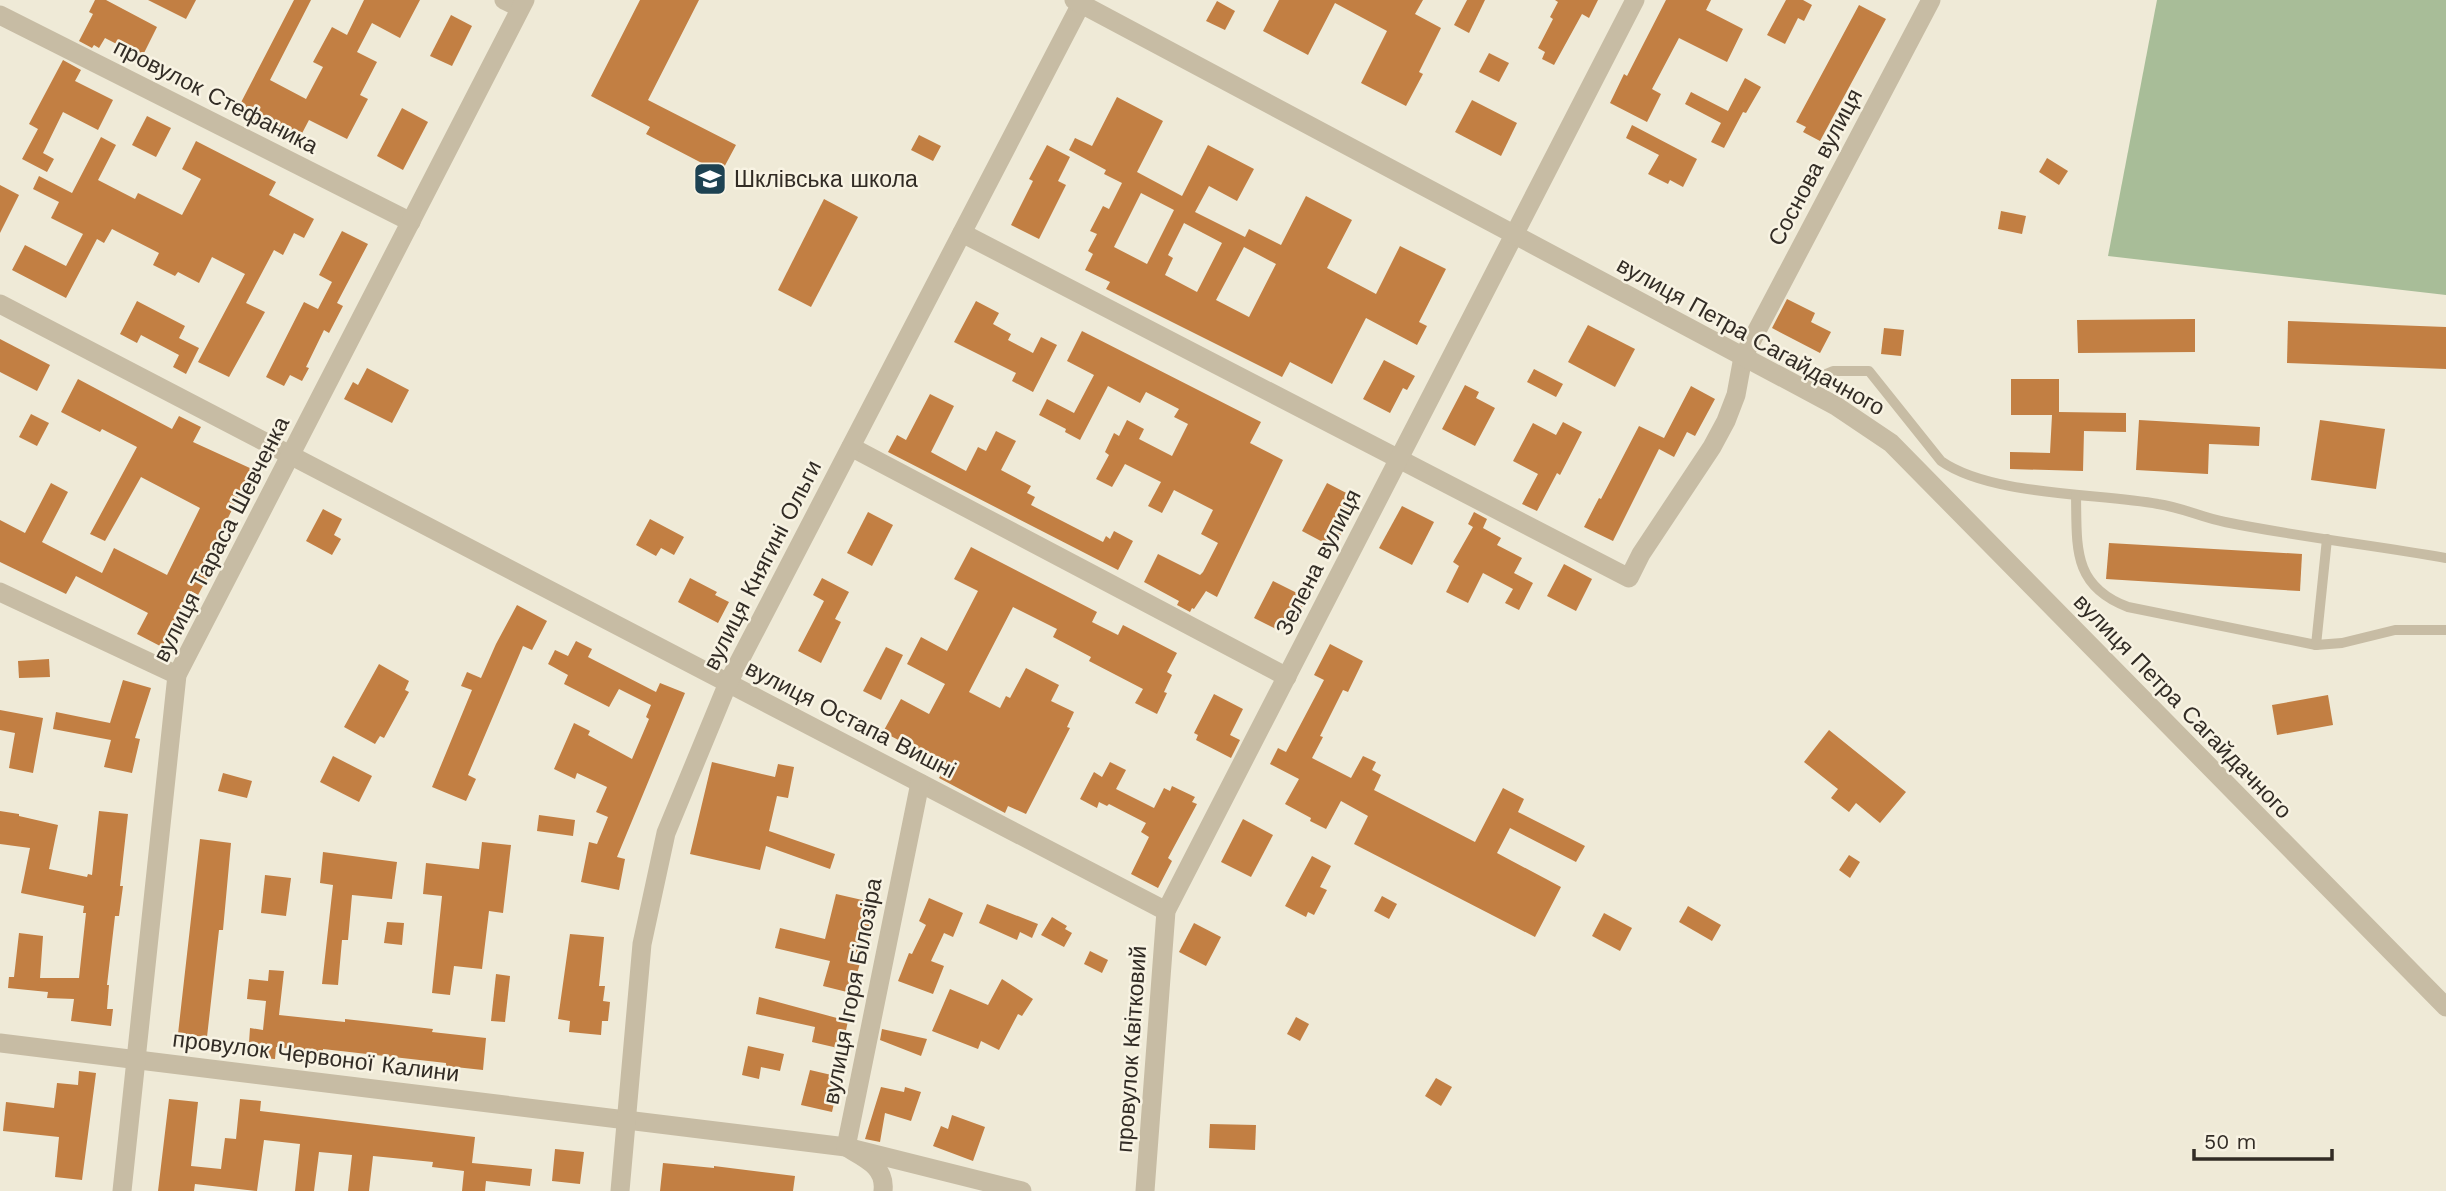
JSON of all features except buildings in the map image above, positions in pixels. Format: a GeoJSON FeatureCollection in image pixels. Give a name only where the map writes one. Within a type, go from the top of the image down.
{"type":"FeatureCollection","features":[{"type":"Feature","properties":{"kind":"street","name":"Зелена вулиця"},"geometry":{"type":"LineString","coordinates":[[1166,911],[1635,0]]}},
{"type":"Feature","properties":{"kind":"street","name":"Соснова вулиця"},"geometry":{"type":"LineString","coordinates":[[1399,459],[1629,578],[1641,554],[1712,447],[1726,421],[1736,395],[1743,357],[1931,0]]}},
{"type":"Feature","properties":{"kind":"street","name":"вулиця Петра Сагайдачного"},"geometry":{"type":"LineString","coordinates":[[1079,1],[1836,406],[1891,443],[2446,1007]]}},
{"type":"Feature","properties":{"kind":"street","name":"вулиця Княгині Ольги"},"geometry":{"type":"LineString","coordinates":[[620,1191],[642,944],[666,833],[728,683],[962,233],[1079,1]]}},
{"type":"Feature","properties":{"kind":"street","name":"вулиця Тараса Шевченка"},"geometry":{"type":"LineString","coordinates":[[122,1191],[177,675],[411,222],[516,3]]}},
{"type":"Feature","properties":{"kind":"street","name":"провулок Стефаника"},"geometry":{"type":"LineString","coordinates":[[0,15],[411,222]]}},
{"type":"Feature","properties":{"kind":"street"},"geometry":{"type":"LineString","coordinates":[[962,233],[1399,459]]}},
{"type":"Feature","properties":{"kind":"street","name":"вулиця Остапа Вишні"},"geometry":{"type":"LineString","coordinates":[[0,304],[1166,911]]}},
{"type":"Feature","properties":{"kind":"street"},"geometry":{"type":"LineString","coordinates":[[851,447],[1287,677]]}},
{"type":"Feature","properties":{"kind":"street"},"geometry":{"type":"LineString","coordinates":[[0,592],[177,675]]}},
{"type":"Feature","properties":{"kind":"street","name":"вулиця Ігоря Білозіра"},"geometry":{"type":"LineString","coordinates":[[846,1147],[920,783]]}},
{"type":"Feature","properties":{"kind":"street","name":"провулок Квітковий"},"geometry":{"type":"LineString","coordinates":[[1145,1191],[1166,911]]}},
{"type":"Feature","properties":{"kind":"street","name":"провулок Червоної Калини"},"geometry":{"type":"LineString","coordinates":[[0,1043],[625,1118]]}},
{"type":"Feature","properties":{"kind":"street"},"geometry":{"type":"LineString","coordinates":[[625,1118],[846,1147],[1022,1191]]}},
{"type":"Feature","properties":{"kind":"street"},"geometry":{"type":"LineString","coordinates":[[846,1147],[876,1165],[884,1181],[883,1191]]}},
{"type":"Feature","properties":{"kind":"lane"},"geometry":{"type":"LineString","coordinates":[[1797,386],[1833,371],[1869,371],[1941,461],[1953,470],[1973,478],[2076,495],[2162,504],[2224,522],[2446,558]]}},
{"type":"Feature","properties":{"kind":"lane"},"geometry":{"type":"LineString","coordinates":[[2076,495],[2077,541],[2082,565],[2090,582],[2103,596],[2128,607],[2316,645],[2342,643],[2395,630],[2446,630]]}},
{"type":"Feature","properties":{"kind":"lane"},"geometry":{"type":"LineString","coordinates":[[2316,645],[2328,539]]}},
{"type":"Feature","properties":{"kind":"green space"},"geometry":{"type":"Polygon","coordinates":[[[2157,0],[2446,0],[2446,295],[2108,256],[2157,0]]]}},
{"type":"Feature","properties":{"kind":"place","name":"Шклівська школа"},"geometry":{"type":"Point","coordinates":[710,179]}}]}
